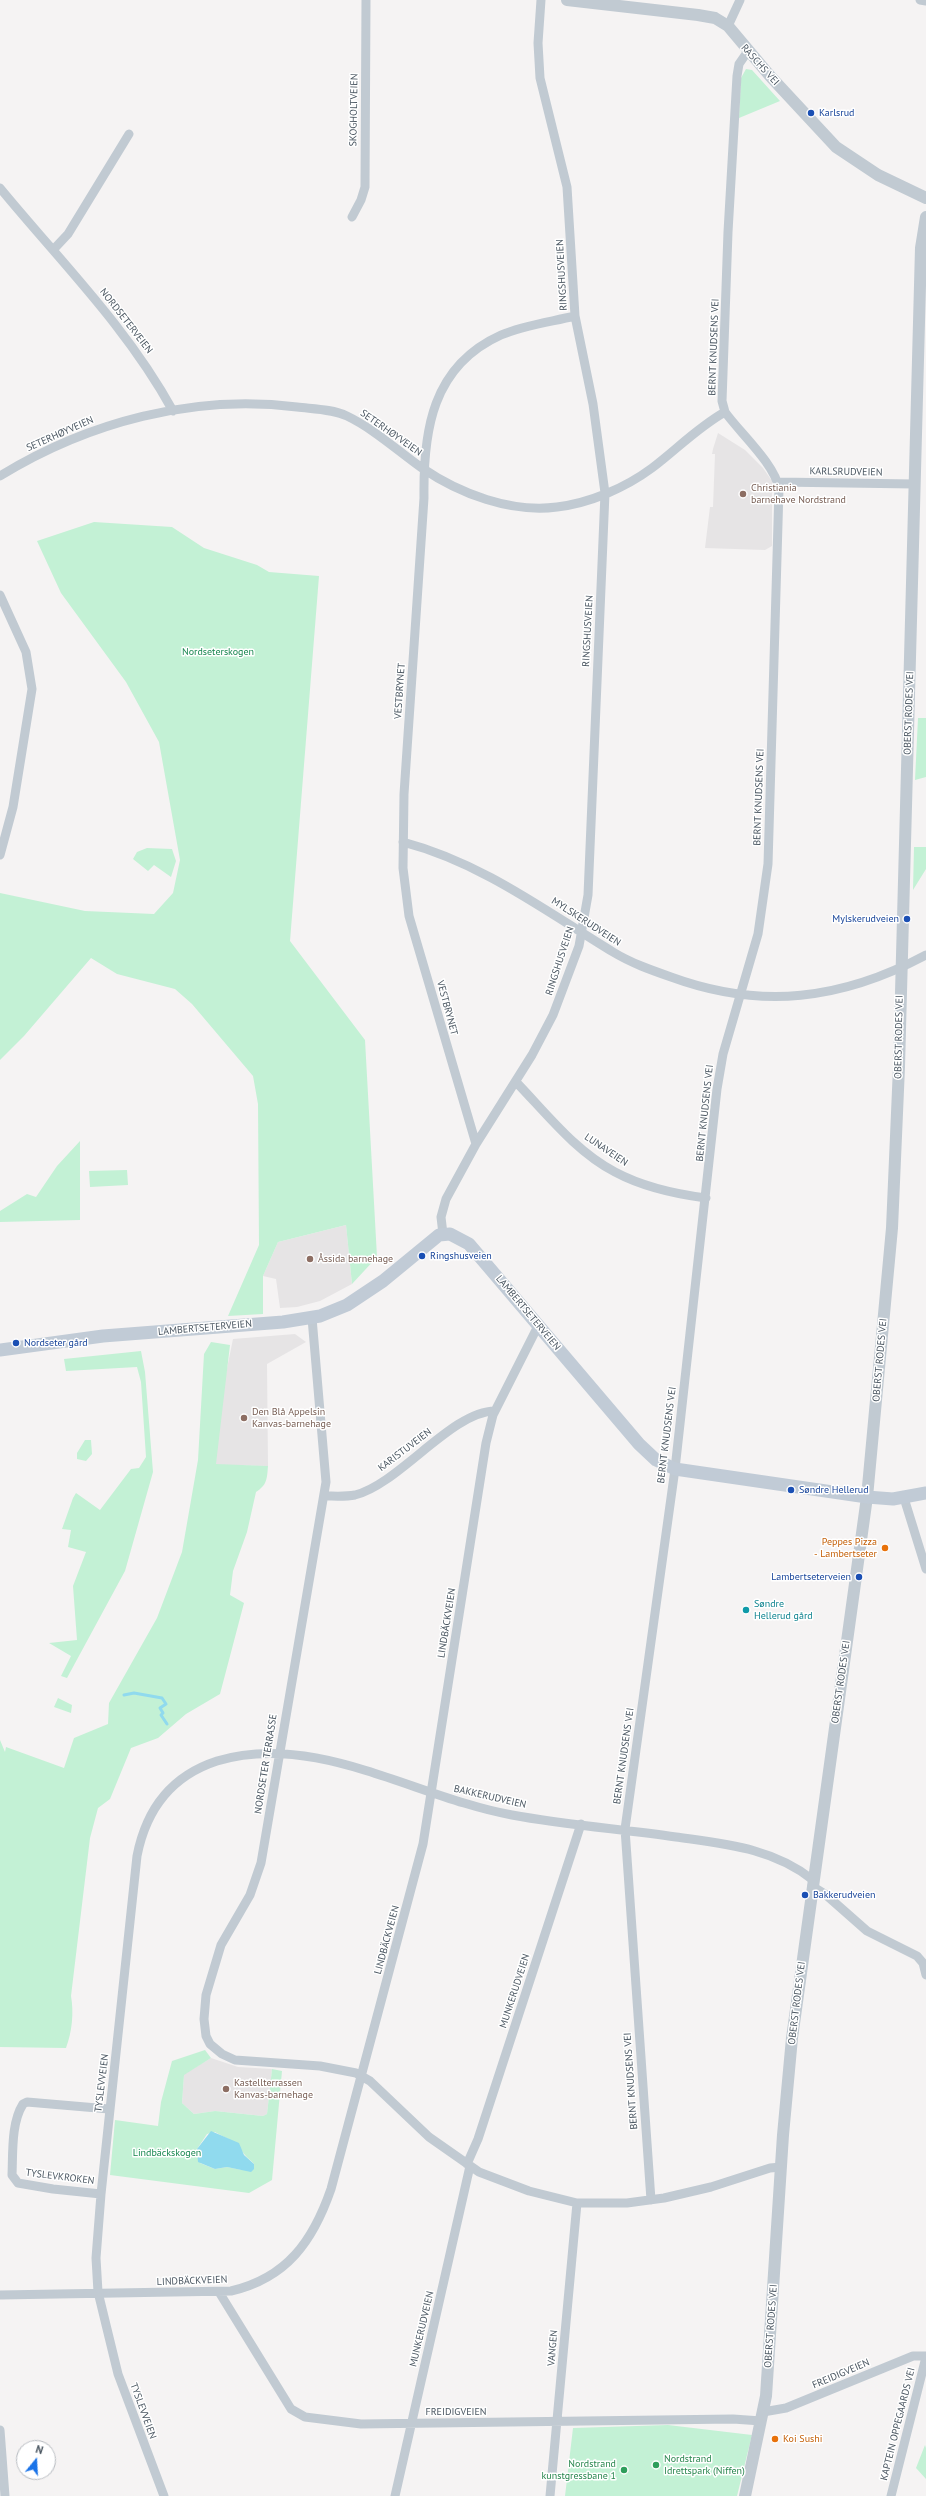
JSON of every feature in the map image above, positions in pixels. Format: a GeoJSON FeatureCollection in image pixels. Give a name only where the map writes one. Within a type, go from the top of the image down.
{"type":"FeatureCollection","features":[{"type":"Feature","properties":{"kind":"main road","name":"LAMBERTSETERVEIEN"},"geometry":{"type":"LineString","coordinates":[[0,1350],[103,1336],[312,1318],[337,1309],[363,1294],[389,1277],[429,1242],[443,1234],[455,1236],[469,1244],[644,1449],[665,1466],[675,1469],[867,1497],[904,1498],[926,1493]]}},
{"type":"Feature","properties":{"kind":"street","name":"SKOGHOLTVEIEN"},"geometry":{"type":"LineString","coordinates":[[352,217],[362,200],[365,187],[366,0]]}},
{"type":"Feature","properties":{"kind":"street","name":"RINGSHUSVEIEN"},"geometry":{"type":"LineString","coordinates":[[443,1234],[441,1217],[444,1204],[476,1144],[516,1082],[553,1015],[572,968],[582,933],[590,878],[605,493],[594,404],[575,316],[570,266],[568,201],[540,78],[538,43],[541,0]]}},
{"type":"Feature","properties":{"kind":"street","name":"RASCHS VEI"},"geometry":{"type":"LineString","coordinates":[[567,0],[698,14],[715,18],[728,26],[748,51],[836,147],[878,175],[926,198]]}},
{"type":"Feature","properties":{"kind":"street"},"geometry":{"type":"LineString","coordinates":[[728,26],[740,0]]}},
{"type":"Feature","properties":{"kind":"street"},"geometry":{"type":"LineString","coordinates":[[920,0],[926,1]]}},
{"type":"Feature","properties":{"kind":"street","name":"BERNT KNUDSENS VEI"},"geometry":{"type":"LineString","coordinates":[[725,412],[722,401],[728,232],[736,93],[738,69],[748,51]]}},
{"type":"Feature","properties":{"kind":"street"},"geometry":{"type":"LineString","coordinates":[[54,250],[68,234],[129,134]]}},
{"type":"Feature","properties":{"kind":"street","name":"NORDSETERVEIEN"},"geometry":{"type":"LineString","coordinates":[[0,188],[128,339],[156,380],[173,411]]}},
{"type":"Feature","properties":{"kind":"street","name":"OBERST RODES VEI"},"geometry":{"type":"LineString","coordinates":[[745,2496],[762,2416],[770,2349],[781,2167],[792,2038],[867,1497],[895,1190],[921,248],[926,217]]}},
{"type":"Feature","properties":{"kind":"street","name":"VESTBRYNET"},"geometry":{"type":"LineString","coordinates":[[476,1144],[409,916],[404,879],[403,842],[424,506],[424,469],[428,434],[434,406],[439,393],[463,360],[500,335],[514,330],[575,316]]}},
{"type":"Feature","properties":{"kind":"street","name":"SETERHØYVEIEN"},"geometry":{"type":"LineString","coordinates":[[0,476],[35,455],[94,429],[143,416],[173,411],[213,406],[269,404],[339,413],[364,426],[424,469],[477,496],[524,507],[556,507],[574,504],[605,493],[651,468],[708,423],[725,412]]}},
{"type":"Feature","properties":{"kind":"street"},"geometry":{"type":"LineString","coordinates":[[725,412],[744,434],[778,482]]}},
{"type":"Feature","properties":{"kind":"street","name":"BERNT KNUDSENS VEI"},"geometry":{"type":"LineString","coordinates":[[651,2200],[625,1829],[675,1469],[722,1061],[739,996],[758,934],[768,864],[778,482]]}},
{"type":"Feature","properties":{"kind":"street","name":"KARLSRUDVEIEN"},"geometry":{"type":"LineString","coordinates":[[778,482],[914,484]]}},
{"type":"Feature","properties":{"kind":"street"},"geometry":{"type":"LineString","coordinates":[[0,595],[26,652],[32,689],[12,807],[0,855]]}},
{"type":"Feature","properties":{"kind":"street","name":"MYLSKERUDVEIEN"},"geometry":{"type":"LineString","coordinates":[[403,842],[462,862],[502,882],[613,952],[653,971],[690,984],[739,996],[779,997],[821,993],[854,985],[901,969],[926,956]]}},
{"type":"Feature","properties":{"kind":"street","name":"LUNAVEIEN"},"geometry":{"type":"LineString","coordinates":[[516,1082],[579,1147],[614,1172],[661,1190],[706,1198]]}},
{"type":"Feature","properties":{"kind":"street","name":"NORDSETER TERRASSE"},"geometry":{"type":"LineString","coordinates":[[312,1318],[326,1464],[324,1496],[258,1872],[250,1895],[221,1945],[211,1972],[204,2019],[206,2036],[214,2048],[235,2060],[320,2066],[362,2077]]}},
{"type":"Feature","properties":{"kind":"street","name":"LINDBÄCKVEIEN"},"geometry":{"type":"LineString","coordinates":[[0,2295],[98,2292],[219,2292],[254,2284],[284,2266],[307,2243],[323,2214],[332,2189],[423,1848],[486,1443],[495,1411],[538,1326]]}},
{"type":"Feature","properties":{"kind":"street","name":"KARISTUVEIEN"},"geometry":{"type":"LineString","coordinates":[[324,1496],[345,1497],[366,1491],[447,1433],[483,1412],[495,1411]]}},
{"type":"Feature","properties":{"kind":"street"},"geometry":{"type":"LineString","coordinates":[[904,1498],[926,1569]]}},
{"type":"Feature","properties":{"kind":"street","name":"BAKKERUDVEIEN"},"geometry":{"type":"LineString","coordinates":[[279,1753],[317,1759],[384,1776],[484,1809],[754,1849],[796,1868],[867,1931],[917,1956],[924,1962]]}},
{"type":"Feature","properties":{"kind":"street","name":"TYSLEVVEIEN"},"geometry":{"type":"LineString","coordinates":[[164,2496],[118,2374],[98,2292],[96,2258],[109,2108],[137,1856],[148,1818],[169,1788],[194,1770],[217,1761],[279,1753]]}},
{"type":"Feature","properties":{"kind":"street","name":"MUNKERUDVEIEN"},"geometry":{"type":"LineString","coordinates":[[395,2496],[468,2165],[478,2139],[581,1824]]}},
{"type":"Feature","properties":{"kind":"street"},"geometry":{"type":"LineString","coordinates":[[924,1962],[926,1976]]}},
{"type":"Feature","properties":{"kind":"street"},"geometry":{"type":"LineString","coordinates":[[362,2077],[370,2081],[429,2137],[468,2165],[516,2187],[577,2203],[627,2203],[651,2200],[694,2192],[770,2168],[781,2167]]}},
{"type":"Feature","properties":{"kind":"street","name":"TYSLEVKROKEN"},"geometry":{"type":"LineString","coordinates":[[101,2194],[46,2188],[18,2183],[12,2175],[15,2131],[19,2111],[23,2104],[27,2102],[109,2108]]}},
{"type":"Feature","properties":{"kind":"street","name":"VANGEN"},"geometry":{"type":"LineString","coordinates":[[550,2496],[577,2203]]}},
{"type":"Feature","properties":{"kind":"street","name":"FREIDIGVEIEN"},"geometry":{"type":"LineString","coordinates":[[219,2292],[294,2412],[305,2417],[339,2423],[411,2424],[557,2420],[733,2419],[762,2416],[786,2408],[913,2356],[926,2356]]}},
{"type":"Feature","properties":{"kind":"street","name":"KAPTEIN OPPEGAARDS VEI"},"geometry":{"type":"LineString","coordinates":[[891,2496],[926,2356]]}},
{"type":"Feature","properties":{"kind":"street"},"geometry":{"type":"LineString","coordinates":[[0,2430],[5,2496]]}},
{"type":"Feature","properties":{"kind":"shaded area","name":"Christiania barnehave Nordstrand"},"geometry":{"type":"Polygon","coordinates":[[[718,433],[745,450],[763,468],[772,481],[772,546],[765,550],[705,548],[710,507],[713,507],[715,454],[712,454],[718,433]]]}},
{"type":"Feature","properties":{"kind":"shaded area","name":"Åssida barnehage"},"geometry":{"type":"Polygon","coordinates":[[[346,1225],[352,1284],[320,1301],[297,1307],[280,1308],[276,1279],[263,1276],[278,1242],[346,1225]]]}},
{"type":"Feature","properties":{"kind":"shaded area","name":"Den Blå Appelsin Kanvas-barnehage"},"geometry":{"type":"Polygon","coordinates":[[[295,1334],[306,1342],[267,1364],[268,1466],[215,1465],[222,1393],[233,1339],[295,1334]]]}},
{"type":"Feature","properties":{"kind":"shaded area","name":"Kastellterrassen Kanvas-barnehage"},"geometry":{"type":"Polygon","coordinates":[[[211,2058],[238,2067],[272,2069],[267,2114],[263,2116],[215,2111],[194,2114],[182,2103],[184,2074],[211,2058]]]}},
{"type":"Feature","properties":{"kind":"green space"},"geometry":{"type":"Polygon","coordinates":[[[746,69],[752,70],[780,101],[739,118],[741,78],[746,69]]]}},
{"type":"Feature","properties":{"kind":"green space","name":"Nordseterskogen"},"geometry":{"type":"Polygon","coordinates":[[[94,522],[172,527],[204,548],[257,565],[269,572],[319,576],[290,941],[365,1040],[377,1257],[352,1284],[346,1225],[278,1242],[263,1276],[263,1314],[228,1316],[259,1245],[258,1104],[253,1076],[192,1004],[175,989],[117,974],[91,958],[24,1036],[0,1060],[0,893],[85,911],[154,914],[173,893],[180,860],[159,742],[126,682],[61,593],[37,541],[94,522]]]}},
{"type":"Feature","properties":{"kind":"green space"},"geometry":{"type":"Polygon","coordinates":[[[918,718],[926,718],[926,777],[915,780],[918,718]]]}},
{"type":"Feature","properties":{"kind":"green space"},"geometry":{"type":"Polygon","coordinates":[[[914,847],[926,847],[926,869],[913,890],[914,847]]]}},
{"type":"Feature","properties":{"kind":"green space"},"geometry":{"type":"Polygon","coordinates":[[[147,848],[172,849],[176,861],[171,877],[154,865],[148,871],[133,859],[137,852],[147,848]]]}},
{"type":"Feature","properties":{"kind":"green space"},"geometry":{"type":"Polygon","coordinates":[[[80,1141],[80,1220],[0,1222],[0,1211],[27,1194],[36,1197],[57,1166],[80,1141]]]}},
{"type":"Feature","properties":{"kind":"green space"},"geometry":{"type":"Polygon","coordinates":[[[127,1170],[128,1185],[90,1187],[89,1171],[127,1170]]]}},
{"type":"Feature","properties":{"kind":"green space"},"geometry":{"type":"Polygon","coordinates":[[[211,1342],[230,1345],[216,1464],[268,1466],[266,1481],[256,1492],[247,1532],[233,1571],[230,1595],[244,1603],[220,1694],[186,1714],[158,1738],[131,1748],[110,1799],[98,1808],[90,1838],[71,1996],[72,2022],[66,2048],[0,2047],[0,1740],[5,1752],[6,1747],[64,1768],[74,1738],[108,1724],[109,1703],[157,1618],[182,1552],[198,1460],[204,1354],[211,1342]]]}},
{"type":"Feature","properties":{"kind":"green space"},"geometry":{"type":"Polygon","coordinates":[[[141,1351],[145,1372],[153,1472],[125,1571],[67,1678],[61,1676],[71,1656],[49,1643],[77,1640],[73,1586],[86,1552],[68,1547],[71,1530],[62,1529],[73,1498],[76,1493],[100,1510],[131,1469],[139,1468],[146,1457],[141,1382],[137,1367],[66,1371],[64,1359],[141,1351]]]}},
{"type":"Feature","properties":{"kind":"green space"},"geometry":{"type":"Polygon","coordinates":[[[85,1440],[91,1440],[92,1454],[86,1461],[77,1459],[77,1453],[85,1440]]]}},
{"type":"Feature","properties":{"kind":"green space"},"geometry":{"type":"Polygon","coordinates":[[[58,1698],[72,1705],[71,1713],[54,1707],[58,1698]]]}},
{"type":"Feature","properties":{"kind":"green space","name":"Lindbäckskogen"},"geometry":{"type":"Polygon","coordinates":[[[205,2050],[211,2058],[184,2075],[182,2103],[194,2114],[215,2111],[263,2116],[267,2114],[272,2069],[282,2071],[272,2180],[249,2193],[110,2175],[115,2120],[158,2126],[161,2102],[172,2061],[205,2050]],[[215,2132],[207,2134],[197,2149],[200,2163],[215,2169],[227,2167],[242,2170],[254,2169],[254,2164],[232,2141],[215,2132]]]}},
{"type":"Feature","properties":{"kind":"green space","name":"Nordstrand Idrettspark (Niffen)"},"geometry":{"type":"Polygon","coordinates":[[[668,2425],[752,2435],[737,2496],[565,2496],[573,2428],[668,2425]]]}},
{"type":"Feature","properties":{"kind":"green space"},"geometry":{"type":"Polygon","coordinates":[[[925,2445],[926,2448],[926,2479],[916,2468],[925,2445]]]}},
{"type":"Feature","properties":{"kind":"water"},"geometry":{"type":"Polygon","coordinates":[[[211,2131],[239,2143],[244,2155],[254,2164],[254,2169],[251,2172],[227,2167],[215,2169],[198,2162],[197,2149],[211,2131]]]}},
{"type":"Feature","properties":{"kind":"waterway"},"geometry":{"type":"LineString","coordinates":[[124,1695],[134,1693],[162,1698],[166,1704],[160,1708],[163,1713],[161,1715],[167,1724]]}},
{"type":"Feature","properties":{"kind":"place","name":"Karlsrud"},"geometry":{"type":"Point","coordinates":[811,113]}},
{"type":"Feature","properties":{"kind":"place","name":"Christiania barnehave Nordstrand"},"geometry":{"type":"Point","coordinates":[743,494]}},
{"type":"Feature","properties":{"kind":"place","name":"Mylskerudveien"},"geometry":{"type":"Point","coordinates":[907,919]}},
{"type":"Feature","properties":{"kind":"place","name":"Ringshusveien"},"geometry":{"type":"Point","coordinates":[422,1256]}},
{"type":"Feature","properties":{"kind":"place","name":"Åssida barnehage"},"geometry":{"type":"Point","coordinates":[310,1259]}},
{"type":"Feature","properties":{"kind":"place","name":"Nordseter gård"},"geometry":{"type":"Point","coordinates":[16,1343]}},
{"type":"Feature","properties":{"kind":"place","name":"Den Blå Appelsin Kanvas-barnehage"},"geometry":{"type":"Point","coordinates":[244,1418]}},
{"type":"Feature","properties":{"kind":"place","name":"Søndre Hellerud"},"geometry":{"type":"Point","coordinates":[791,1490]}},
{"type":"Feature","properties":{"kind":"place","name":"Peppes Pizza - Lambertseter"},"geometry":{"type":"Point","coordinates":[885,1548]}},
{"type":"Feature","properties":{"kind":"place","name":"Lambertseterveien"},"geometry":{"type":"Point","coordinates":[859,1577]}},
{"type":"Feature","properties":{"kind":"place","name":"Søndre Hellerud gård"},"geometry":{"type":"Point","coordinates":[746,1610]}},
{"type":"Feature","properties":{"kind":"place","name":"Bakkerudveien"},"geometry":{"type":"Point","coordinates":[805,1895]}},
{"type":"Feature","properties":{"kind":"place","name":"Kastellterrassen Kanvas-barnehage"},"geometry":{"type":"Point","coordinates":[226,2089]}},
{"type":"Feature","properties":{"kind":"place","name":"Koi Sushi"},"geometry":{"type":"Point","coordinates":[775,2439]}},
{"type":"Feature","properties":{"kind":"place","name":"Nordstrand Idrettspark (Niffen)"},"geometry":{"type":"Point","coordinates":[656,2465]}},
{"type":"Feature","properties":{"kind":"place","name":"Nordstrand kunstgressbane 1"},"geometry":{"type":"Point","coordinates":[624,2470]}}]}
